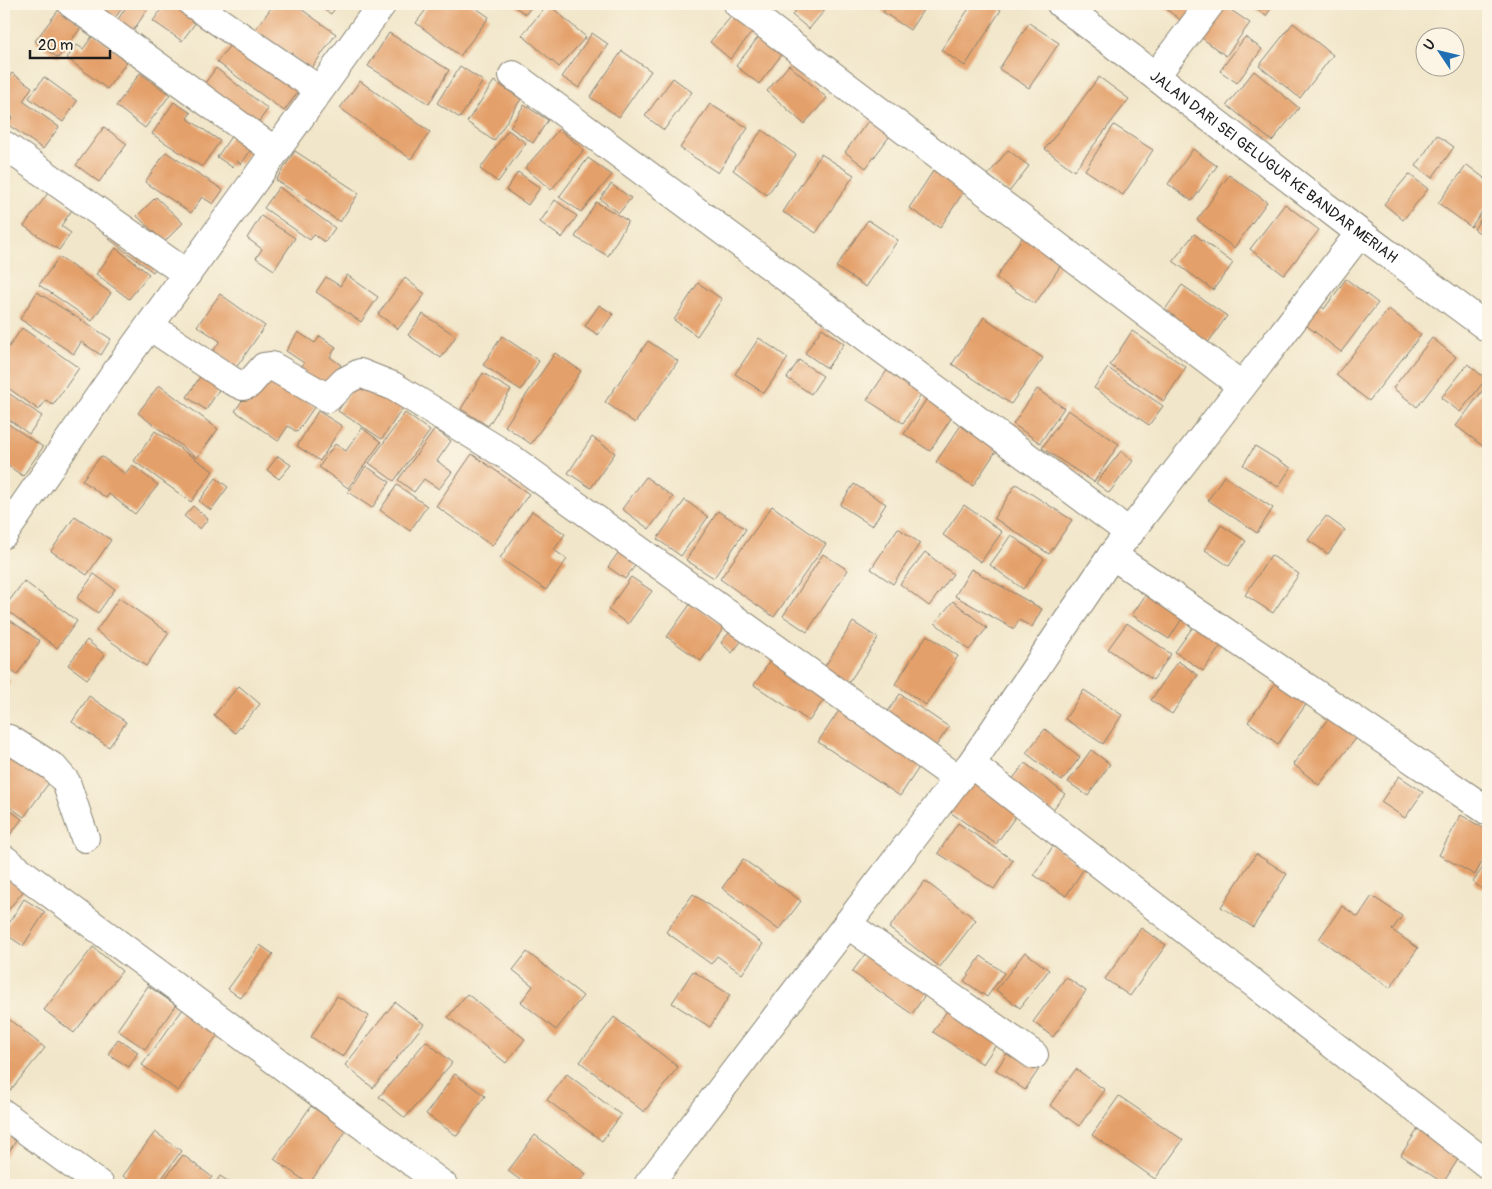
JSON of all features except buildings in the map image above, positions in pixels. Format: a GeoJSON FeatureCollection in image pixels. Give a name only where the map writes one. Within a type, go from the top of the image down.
{"type":"FeatureCollection","features":[{"type":"Feature","properties":{"kind":"street"},"geometry":{"type":"LineString","coordinates":[[72,4],[276,151]]}},
{"type":"Feature","properties":{"kind":"street"},"geometry":{"type":"LineString","coordinates":[[193,4],[318,89]]}},
{"type":"Feature","properties":{"kind":"street"},"geometry":{"type":"LineString","coordinates":[[4,534],[116,372],[151,327],[318,89],[382,4]]}},
{"type":"Feature","properties":{"kind":"street"},"geometry":{"type":"LineString","coordinates":[[738,4],[1242,386]]}},
{"type":"Feature","properties":{"kind":"street","name":"JALAN DARI SEI GELUGUR KE BANDAR MERIAH"},"geometry":{"type":"LineString","coordinates":[[1061,4],[1360,233],[1488,328]]}},
{"type":"Feature","properties":{"kind":"street"},"geometry":{"type":"LineString","coordinates":[[1156,75],[1210,4]]}},
{"type":"Feature","properties":{"kind":"street"},"geometry":{"type":"LineString","coordinates":[[513,75],[1130,533]]}},
{"type":"Feature","properties":{"kind":"street"},"geometry":{"type":"LineString","coordinates":[[4,145],[187,274]]}},
{"type":"Feature","properties":{"kind":"street"},"geometry":{"type":"LineString","coordinates":[[648,1185],[964,771],[1112,556],[1360,233]]}},
{"type":"Feature","properties":{"kind":"street"},"geometry":{"type":"LineString","coordinates":[[151,327],[232,381],[243,386],[248,384],[264,367],[272,366],[328,398],[345,381],[360,372],[393,386],[509,457],[964,771],[1488,1165]]}},
{"type":"Feature","properties":{"kind":"street"},"geometry":{"type":"LineString","coordinates":[[1112,556],[1300,681],[1488,811]]}},
{"type":"Feature","properties":{"kind":"street"},"geometry":{"type":"LineString","coordinates":[[4,738],[9,739],[53,767],[66,782],[85,838]]}},
{"type":"Feature","properties":{"kind":"street"},"geometry":{"type":"LineString","coordinates":[[4,859],[443,1185]]}},
{"type":"Feature","properties":{"kind":"street"},"geometry":{"type":"LineString","coordinates":[[847,924],[1034,1055]]}},
{"type":"Feature","properties":{"kind":"street"},"geometry":{"type":"LineString","coordinates":[[4,1114],[100,1185]]}}]}
